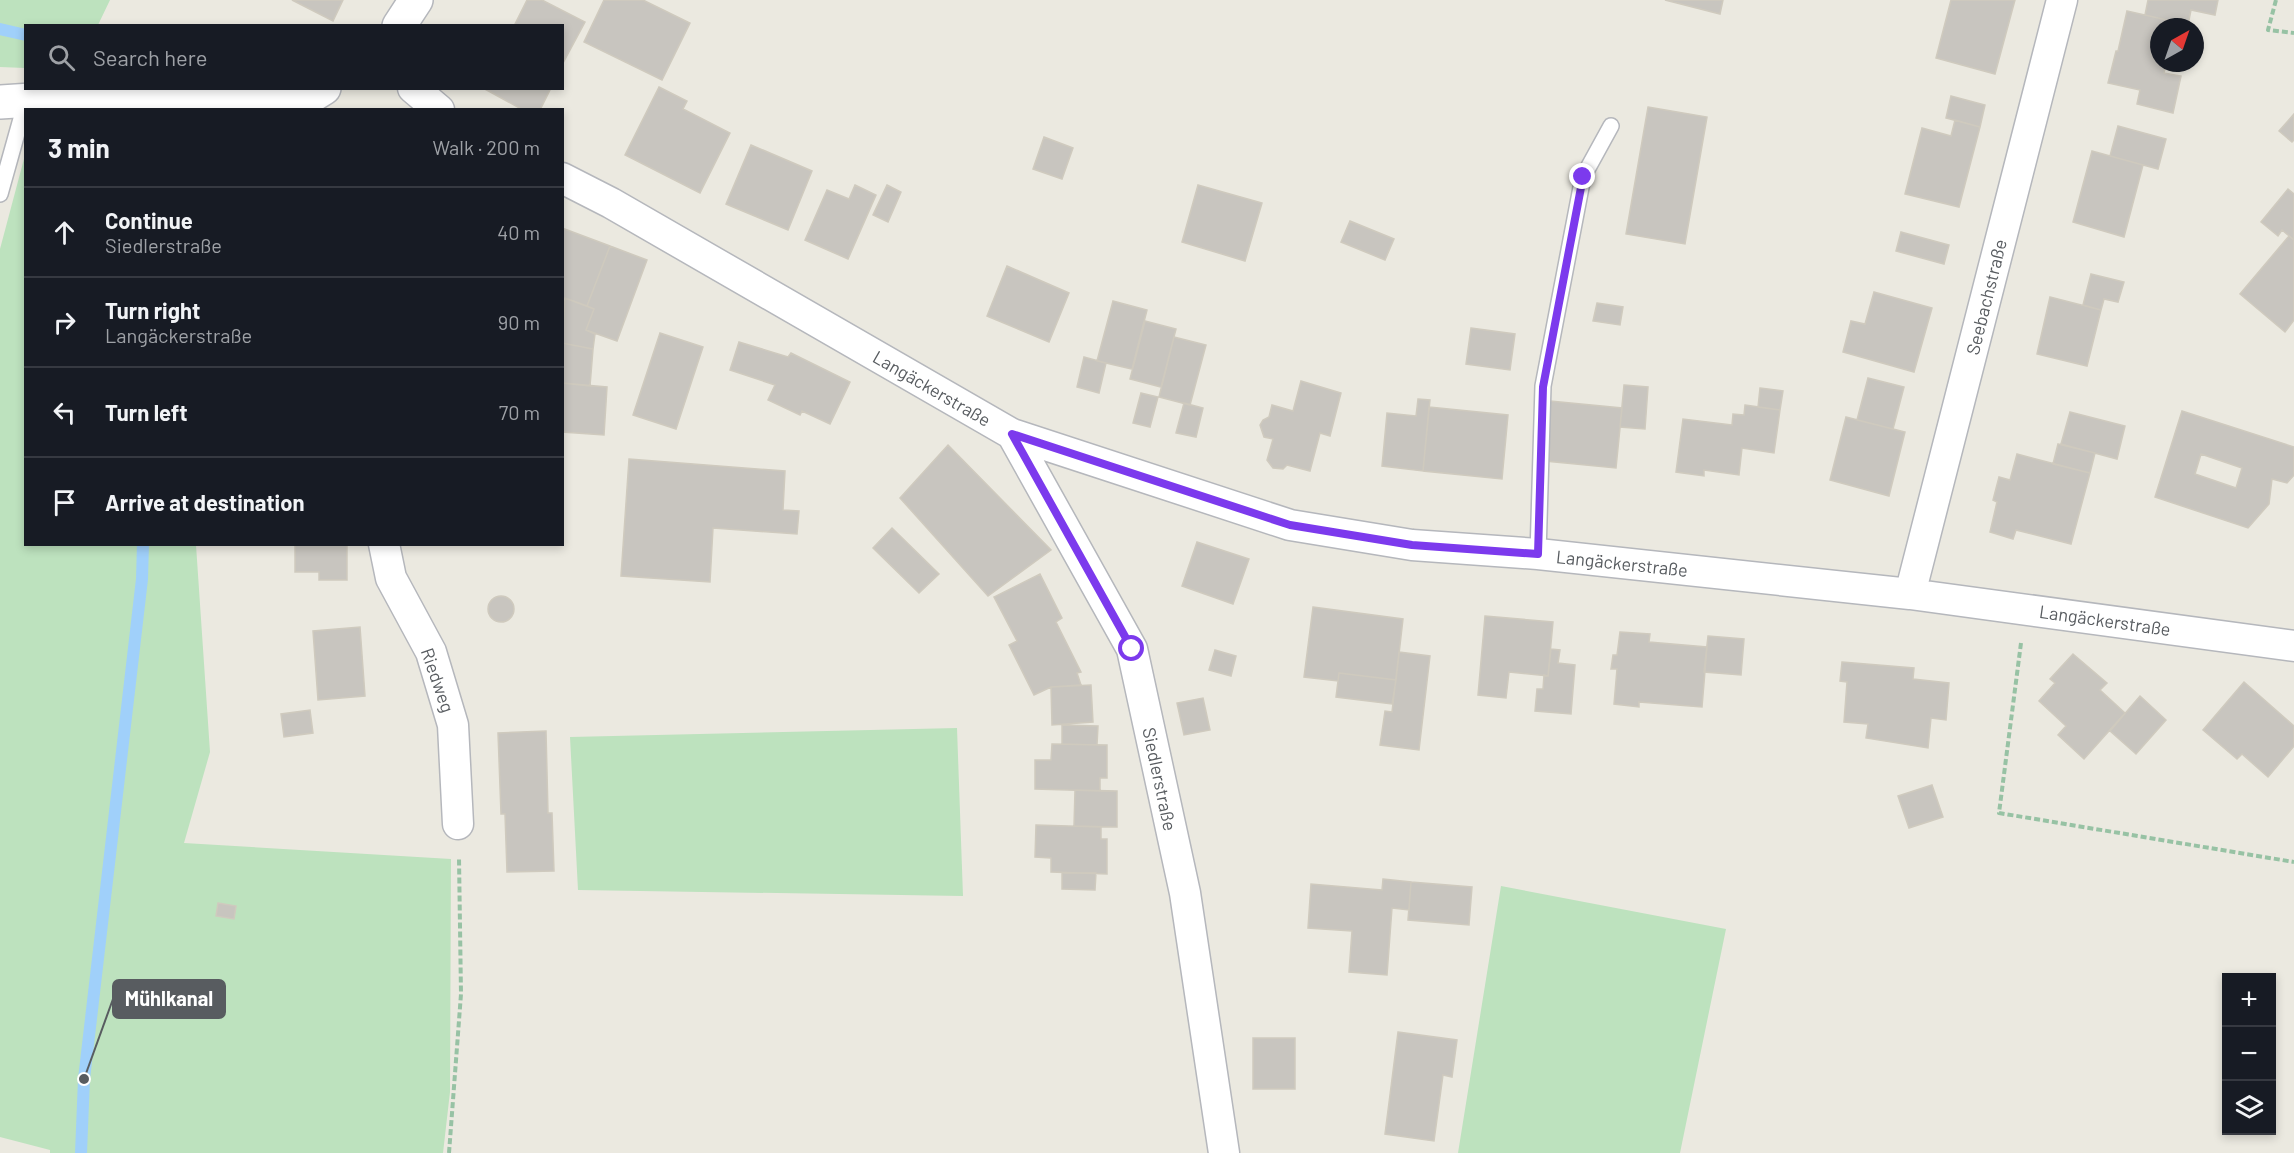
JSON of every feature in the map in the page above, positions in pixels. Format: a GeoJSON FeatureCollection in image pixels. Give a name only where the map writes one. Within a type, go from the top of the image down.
{"type":"FeatureCollection","features":[{"type":"Feature","properties":{"kind":"street"},"geometry":{"type":"LineString","coordinates":[[400,24],[416,0]]}},
{"type":"Feature","properties":{"kind":"street","name":"Seebachstraße"},"geometry":{"type":"LineString","coordinates":[[1910,594],[2062,0]]}},
{"type":"Feature","properties":{"kind":"street"},"geometry":{"type":"LineString","coordinates":[[10,101],[77,97],[308,98],[321,90]]}},
{"type":"Feature","properties":{"kind":"street"},"geometry":{"type":"LineString","coordinates":[[415,90],[437,108]]}},
{"type":"Feature","properties":{"kind":"street","name":"Langäckerstraße"},"geometry":{"type":"LineString","coordinates":[[564,179],[611,203],[1012,434],[1290,525],[1412,545],[1538,554],[1910,594],[2294,646]]}},
{"type":"Feature","properties":{"kind":"street","name":"Siedlerstraße"},"geometry":{"type":"LineString","coordinates":[[1012,434],[1132,649],[1185,893],[1224,1153]]}},
{"type":"Feature","properties":{"kind":"street","name":"Riedweg"},"geometry":{"type":"LineString","coordinates":[[384,546],[391,578],[431,652],[453,725],[458,824]]}},
{"type":"Feature","properties":{"kind":"lane"},"geometry":{"type":"LineString","coordinates":[[0,194],[10,101]]}},
{"type":"Feature","properties":{"kind":"lane"},"geometry":{"type":"LineString","coordinates":[[1538,554],[1543,387],[1583,177],[1611,126]]}},
{"type":"Feature","properties":{"kind":"path"},"geometry":{"type":"LineString","coordinates":[[2276,0],[2268,30],[2294,33]]}},
{"type":"Feature","properties":{"kind":"path"},"geometry":{"type":"LineString","coordinates":[[2025,609],[1999,813],[2294,862]]}},
{"type":"Feature","properties":{"kind":"path"},"geometry":{"type":"LineString","coordinates":[[449,1153],[461,994],[458,824]]}},
{"type":"Feature","properties":{"kind":"green space"},"geometry":{"type":"Polygon","coordinates":[[[0,0],[110,0],[98,24],[24,24],[24,68],[0,67],[0,0]]]}},
{"type":"Feature","properties":{"kind":"green space"},"geometry":{"type":"Polygon","coordinates":[[[24,159],[24,546],[196,546],[210,752],[184,843],[451,859],[450,1092],[443,1153],[50,1153],[50,1150],[0,1137],[0,249],[24,159]]]}},
{"type":"Feature","properties":{"kind":"green space"},"geometry":{"type":"Polygon","coordinates":[[[957,728],[963,896],[578,890],[570,737],[957,728]]]}},
{"type":"Feature","properties":{"kind":"green space"},"geometry":{"type":"Polygon","coordinates":[[[1501,886],[1726,929],[1680,1153],[1458,1153],[1501,886]]]}},
{"type":"Feature","properties":{"kind":"building"},"geometry":{"type":"Polygon","coordinates":[[[292,0],[343,0],[333,21],[292,0]]]}},
{"type":"Feature","properties":{"kind":"building"},"geometry":{"type":"Polygon","coordinates":[[[527,0],[542,0],[585,22],[564,61],[564,24],[515,24],[527,0]]]}},
{"type":"Feature","properties":{"kind":"building"},"geometry":{"type":"Polygon","coordinates":[[[604,0],[643,0],[690,23],[662,80],[584,42],[604,0]]]}},
{"type":"Feature","properties":{"kind":"building"},"geometry":{"type":"Polygon","coordinates":[[[1665,0],[1723,0],[1720,14],[1665,0]]]}},
{"type":"Feature","properties":{"kind":"building"},"geometry":{"type":"Polygon","coordinates":[[[1951,0],[2015,0],[1995,74],[1936,58],[1951,0]]]}},
{"type":"Feature","properties":{"kind":"building"},"geometry":{"type":"Polygon","coordinates":[[[2148,0],[2218,0],[2215,15],[2191,10],[2189,18],[2158,18],[2145,15],[2148,0]]]}},
{"type":"Feature","properties":{"kind":"building"},"geometry":{"type":"Polygon","coordinates":[[[2127,11],[2158,18],[2150,18],[2150,72],[2164,72],[2181,76],[2173,113],[2137,104],[2140,90],[2108,83],[2116,51],[2118,51],[2127,11]]]}},
{"type":"Feature","properties":{"kind":"building"},"geometry":{"type":"Polygon","coordinates":[[[659,87],[687,101],[683,109],[730,133],[700,193],[625,155],[659,87]]]}},
{"type":"Feature","properties":{"kind":"building"},"geometry":{"type":"Polygon","coordinates":[[[487,90],[550,90],[541,108],[519,108],[487,90]]]}},
{"type":"Feature","properties":{"kind":"building"},"geometry":{"type":"Polygon","coordinates":[[[1951,96],[1985,105],[1980,127],[1946,118],[1951,96]]]}},
{"type":"Feature","properties":{"kind":"building"},"geometry":{"type":"Polygon","coordinates":[[[1648,107],[1707,117],[1685,244],[1626,234],[1648,107]]]}},
{"type":"Feature","properties":{"kind":"building"},"geometry":{"type":"Polygon","coordinates":[[[2294,114],[2294,140],[2292,142],[2279,131],[2294,114]]]}},
{"type":"Feature","properties":{"kind":"building"},"geometry":{"type":"Polygon","coordinates":[[[1955,120],[1980,127],[1959,207],[1905,194],[1922,128],[1951,136],[1955,120]]]}},
{"type":"Feature","properties":{"kind":"building"},"geometry":{"type":"Polygon","coordinates":[[[2118,126],[2166,139],[2158,169],[2110,156],[2118,126]]]}},
{"type":"Feature","properties":{"kind":"building"},"geometry":{"type":"Polygon","coordinates":[[[1044,137],[1073,148],[1062,179],[1033,169],[1044,137]]]}},
{"type":"Feature","properties":{"kind":"building"},"geometry":{"type":"Polygon","coordinates":[[[751,145],[812,171],[788,230],[726,204],[751,145]]]}},
{"type":"Feature","properties":{"kind":"building"},"geometry":{"type":"Polygon","coordinates":[[[2092,151],[2143,165],[2124,237],[2073,222],[2092,151]]]}},
{"type":"Feature","properties":{"kind":"building"},"geometry":{"type":"Polygon","coordinates":[[[855,185],[876,195],[848,259],[805,240],[827,190],[849,199],[855,185]]]}},
{"type":"Feature","properties":{"kind":"building"},"geometry":{"type":"Polygon","coordinates":[[[887,185],[901,192],[888,222],[873,215],[887,185]]]}},
{"type":"Feature","properties":{"kind":"building"},"geometry":{"type":"Polygon","coordinates":[[[1198,185],[1262,203],[1245,261],[1182,242],[1198,185]]]}},
{"type":"Feature","properties":{"kind":"building"},"geometry":{"type":"Polygon","coordinates":[[[2288,189],[2294,194],[2294,240],[2282,230],[2278,236],[2261,222],[2288,189]]]}},
{"type":"Feature","properties":{"kind":"building"},"geometry":{"type":"Polygon","coordinates":[[[1350,221],[1394,239],[1385,260],[1341,242],[1350,221]]]}},
{"type":"Feature","properties":{"kind":"building"},"geometry":{"type":"Polygon","coordinates":[[[564,229],[610,246],[587,306],[564,298],[564,229]]]}},
{"type":"Feature","properties":{"kind":"building"},"geometry":{"type":"Polygon","coordinates":[[[1901,232],[1949,245],[1944,264],[1896,251],[1901,232]]]}},
{"type":"Feature","properties":{"kind":"building"},"geometry":{"type":"Polygon","coordinates":[[[2289,236],[2294,240],[2294,320],[2285,332],[2240,294],[2289,236]]]}},
{"type":"Feature","properties":{"kind":"building"},"geometry":{"type":"Polygon","coordinates":[[[610,246],[647,260],[617,341],[586,330],[594,309],[587,306],[610,246]]]}},
{"type":"Feature","properties":{"kind":"building"},"geometry":{"type":"Polygon","coordinates":[[[1007,266],[1069,293],[1049,342],[987,316],[1007,266]]]}},
{"type":"Feature","properties":{"kind":"building"},"geometry":{"type":"Polygon","coordinates":[[[2091,274],[2124,282],[2118,302],[2104,299],[2101,310],[2083,305],[2091,274]]]}},
{"type":"Feature","properties":{"kind":"building"},"geometry":{"type":"Polygon","coordinates":[[[1874,292],[1932,308],[1914,372],[1843,352],[1851,321],[1865,324],[1874,292]]]}},
{"type":"Feature","properties":{"kind":"building"},"geometry":{"type":"Polygon","coordinates":[[[2050,297],[2101,310],[2087,366],[2037,354],[2050,297]]]}},
{"type":"Feature","properties":{"kind":"building"},"geometry":{"type":"Polygon","coordinates":[[[565,298],[594,309],[586,330],[595,334],[593,349],[564,343],[565,298]]]}},
{"type":"Feature","properties":{"kind":"building"},"geometry":{"type":"Polygon","coordinates":[[[1113,301],[1147,310],[1132,369],[1097,361],[1113,301]]]}},
{"type":"Feature","properties":{"kind":"building"},"geometry":{"type":"Polygon","coordinates":[[[1597,303],[1623,307],[1620,325],[1593,321],[1597,303]]]}},
{"type":"Feature","properties":{"kind":"building"},"geometry":{"type":"Polygon","coordinates":[[[1145,321],[1176,329],[1161,387],[1130,379],[1145,321]]]}},
{"type":"Feature","properties":{"kind":"building"},"geometry":{"type":"Polygon","coordinates":[[[1471,328],[1515,334],[1510,370],[1466,364],[1471,328]]]}},
{"type":"Feature","properties":{"kind":"building"},"geometry":{"type":"Polygon","coordinates":[[[660,333],[703,347],[676,429],[633,415],[660,333]]]}},
{"type":"Feature","properties":{"kind":"building"},"geometry":{"type":"Polygon","coordinates":[[[1174,337],[1206,345],[1190,405],[1159,397],[1174,337]]]}},
{"type":"Feature","properties":{"kind":"building"},"geometry":{"type":"Polygon","coordinates":[[[739,342],[788,357],[791,353],[850,382],[830,424],[802,411],[800,415],[768,400],[775,385],[730,370],[739,342]]]}},
{"type":"Feature","properties":{"kind":"building"},"geometry":{"type":"Polygon","coordinates":[[[564,343],[593,349],[590,386],[564,383],[564,343]]]}},
{"type":"Feature","properties":{"kind":"building"},"geometry":{"type":"Polygon","coordinates":[[[1084,357],[1106,363],[1099,393],[1077,387],[1084,357]]]}},
{"type":"Feature","properties":{"kind":"building"},"geometry":{"type":"Polygon","coordinates":[[[1868,378],[1904,387],[1893,429],[1857,420],[1868,378]]]}},
{"type":"Feature","properties":{"kind":"building"},"geometry":{"type":"Polygon","coordinates":[[[1301,381],[1341,393],[1330,436],[1320,433],[1310,471],[1287,465],[1283,469],[1273,468],[1267,460],[1273,439],[1264,437],[1260,425],[1269,417],[1272,405],[1293,411],[1301,381]]]}},
{"type":"Feature","properties":{"kind":"building"},"geometry":{"type":"Polygon","coordinates":[[[564,383],[607,387],[604,435],[564,432],[564,383]]]}},
{"type":"Feature","properties":{"kind":"building"},"geometry":{"type":"Polygon","coordinates":[[[1624,385],[1648,387],[1645,429],[1620,427],[1624,385]]]}},
{"type":"Feature","properties":{"kind":"building"},"geometry":{"type":"Polygon","coordinates":[[[1760,388],[1783,391],[1780,410],[1758,407],[1760,388]]]}},
{"type":"Feature","properties":{"kind":"building"},"geometry":{"type":"Polygon","coordinates":[[[1141,393],[1158,397],[1150,427],[1133,423],[1141,393]]]}},
{"type":"Feature","properties":{"kind":"building"},"geometry":{"type":"Polygon","coordinates":[[[1418,399],[1430,400],[1423,471],[1382,466],[1387,413],[1416,416],[1418,399]]]}},
{"type":"Feature","properties":{"kind":"building"},"geometry":{"type":"Polygon","coordinates":[[[1550,401],[1622,408],[1616,468],[1545,461],[1550,401]]]}},
{"type":"Feature","properties":{"kind":"building"},"geometry":{"type":"Polygon","coordinates":[[[1184,403],[1203,408],[1196,437],[1176,433],[1184,403]]]}},
{"type":"Feature","properties":{"kind":"building"},"geometry":{"type":"Polygon","coordinates":[[[1745,405],[1780,410],[1774,453],[1742,448],[1739,475],[1704,470],[1704,476],[1676,472],[1683,419],[1732,425],[1733,414],[1744,415],[1745,405]]]}},
{"type":"Feature","properties":{"kind":"building"},"geometry":{"type":"Polygon","coordinates":[[[1429,407],[1508,415],[1502,479],[1423,471],[1429,407]]]}},
{"type":"Feature","properties":{"kind":"building"},"geometry":{"type":"Polygon","coordinates":[[[2182,411],[2294,447],[2294,475],[2287,483],[2272,479],[2269,504],[2248,528],[2155,497],[2182,411]],[[2201,454],[2195,474],[2236,488],[2242,468],[2201,454]]]}},
{"type":"Feature","properties":{"kind":"building"},"geometry":{"type":"Polygon","coordinates":[[[2070,412],[2125,426],[2117,459],[2061,444],[2070,412]]]}},
{"type":"Feature","properties":{"kind":"building"},"geometry":{"type":"Polygon","coordinates":[[[1846,417],[1905,432],[1889,496],[1830,480],[1846,417]]]}},
{"type":"Feature","properties":{"kind":"building"},"geometry":{"type":"Polygon","coordinates":[[[2058,444],[2095,453],[2090,473],[2053,464],[2058,444]]]}},
{"type":"Feature","properties":{"kind":"building"},"geometry":{"type":"Polygon","coordinates":[[[948,445],[1051,550],[988,596],[900,498],[948,445]]]}},
{"type":"Feature","properties":{"kind":"building"},"geometry":{"type":"Polygon","coordinates":[[[2017,454],[2090,473],[2071,544],[2016,530],[2013,539],[1990,532],[1997,502],[1993,500],[1999,477],[2010,480],[2017,454]]]}},
{"type":"Feature","properties":{"kind":"building"},"geometry":{"type":"Polygon","coordinates":[[[629,459],[785,471],[783,510],[799,511],[797,534],[713,528],[710,582],[621,576],[629,459]]]}},
{"type":"Feature","properties":{"kind":"building"},"geometry":{"type":"Polygon","coordinates":[[[892,528],[939,574],[919,593],[873,548],[892,528]]]}},
{"type":"Feature","properties":{"kind":"building"},"geometry":{"type":"Polygon","coordinates":[[[1197,542],[1249,559],[1233,604],[1182,586],[1197,542]]]}},
{"type":"Feature","properties":{"kind":"building"},"geometry":{"type":"Polygon","coordinates":[[[295,546],[347,546],[347,580],[319,580],[319,572],[295,572],[295,546]]]}},
{"type":"Feature","properties":{"kind":"building"},"geometry":{"type":"Polygon","coordinates":[[[1040,574],[1062,618],[1056,622],[1081,672],[1077,673],[1081,685],[1051,687],[1034,695],[1009,645],[1017,641],[994,597],[1040,574]]]}},
{"type":"Feature","properties":{"kind":"building"},"geometry":{"type":"Polygon","coordinates":[[[501,596],[510,600],[514,609],[510,618],[501,622],[492,618],[488,609],[492,600],[501,596]]]}},
{"type":"Feature","properties":{"kind":"building"},"geometry":{"type":"Polygon","coordinates":[[[1313,607],[1403,619],[1396,680],[1339,673],[1338,681],[1304,677],[1313,607]]]}},
{"type":"Feature","properties":{"kind":"building"},"geometry":{"type":"Polygon","coordinates":[[[1485,616],[1553,622],[1548,676],[1509,672],[1506,698],[1478,695],[1485,616]]]}},
{"type":"Feature","properties":{"kind":"building"},"geometry":{"type":"Polygon","coordinates":[[[360,627],[365,696],[318,700],[313,631],[360,627]]]}},
{"type":"Feature","properties":{"kind":"building"},"geometry":{"type":"Polygon","coordinates":[[[1620,632],[1650,634],[1649,642],[1707,647],[1702,707],[1639,702],[1639,707],[1614,704],[1617,669],[1611,669],[1613,655],[1617,655],[1620,632]]]}},
{"type":"Feature","properties":{"kind":"building"},"geometry":{"type":"Polygon","coordinates":[[[1708,636],[1744,639],[1741,675],[1704,672],[1708,636]]]}},
{"type":"Feature","properties":{"kind":"building"},"geometry":{"type":"Polygon","coordinates":[[[1551,649],[1560,650],[1558,663],[1575,665],[1571,714],[1535,711],[1537,689],[1543,689],[1544,675],[1548,676],[1551,649]]]}},
{"type":"Feature","properties":{"kind":"building"},"geometry":{"type":"Polygon","coordinates":[[[1215,650],[1236,656],[1231,676],[1209,670],[1215,650]]]}},
{"type":"Feature","properties":{"kind":"building"},"geometry":{"type":"Polygon","coordinates":[[[1399,652],[1430,656],[1419,750],[1380,745],[1385,711],[1392,712],[1399,652]]]}},
{"type":"Feature","properties":{"kind":"building"},"geometry":{"type":"Polygon","coordinates":[[[2073,654],[2107,683],[2100,690],[2125,713],[2084,759],[2058,735],[2066,726],[2039,701],[2055,683],[2050,679],[2073,654]]]}},
{"type":"Feature","properties":{"kind":"building"},"geometry":{"type":"Polygon","coordinates":[[[1842,662],[1914,668],[1913,679],[1949,683],[1946,720],[1931,718],[1928,748],[1866,738],[1868,724],[1844,722],[1847,682],[1840,681],[1842,662]]]}},
{"type":"Feature","properties":{"kind":"building"},"geometry":{"type":"Polygon","coordinates":[[[1339,673],[1396,680],[1392,704],[1336,697],[1339,673]]]}},
{"type":"Feature","properties":{"kind":"building"},"geometry":{"type":"Polygon","coordinates":[[[2244,682],[2294,726],[2294,746],[2268,777],[2242,754],[2237,759],[2203,730],[2244,682]]]}},
{"type":"Feature","properties":{"kind":"building"},"geometry":{"type":"Polygon","coordinates":[[[1091,685],[1093,722],[1052,725],[1051,687],[1091,685]]]}},
{"type":"Feature","properties":{"kind":"building"},"geometry":{"type":"Polygon","coordinates":[[[2140,696],[2166,720],[2136,754],[2110,731],[2140,696]]]}},
{"type":"Feature","properties":{"kind":"building"},"geometry":{"type":"Polygon","coordinates":[[[1203,698],[1210,730],[1184,735],[1177,703],[1203,698]]]}},
{"type":"Feature","properties":{"kind":"building"},"geometry":{"type":"Polygon","coordinates":[[[310,710],[313,733],[284,737],[281,714],[310,710]]]}},
{"type":"Feature","properties":{"kind":"building"},"geometry":{"type":"Polygon","coordinates":[[[1062,725],[1098,726],[1097,745],[1062,744],[1062,725]]]}},
{"type":"Feature","properties":{"kind":"building"},"geometry":{"type":"Polygon","coordinates":[[[546,731],[548,813],[552,813],[554,871],[507,872],[505,814],[501,814],[498,733],[546,731]]]}},
{"type":"Feature","properties":{"kind":"building"},"geometry":{"type":"Polygon","coordinates":[[[1052,744],[1107,745],[1107,778],[1100,778],[1100,791],[1035,789],[1035,760],[1051,760],[1052,744]]]}},
{"type":"Feature","properties":{"kind":"building"},"geometry":{"type":"Polygon","coordinates":[[[1932,785],[1943,817],[1909,828],[1898,796],[1932,785]]]}},
{"type":"Feature","properties":{"kind":"building"},"geometry":{"type":"Polygon","coordinates":[[[1075,790],[1117,791],[1117,827],[1074,826],[1075,790]]]}},
{"type":"Feature","properties":{"kind":"building"},"geometry":{"type":"Polygon","coordinates":[[[1036,825],[1101,827],[1101,839],[1107,839],[1107,874],[1051,872],[1051,858],[1035,857],[1036,825]]]}},
{"type":"Feature","properties":{"kind":"building"},"geometry":{"type":"Polygon","coordinates":[[[1062,873],[1096,873],[1095,890],[1062,889],[1062,873]]]}},
{"type":"Feature","properties":{"kind":"building"},"geometry":{"type":"Polygon","coordinates":[[[1383,879],[1411,882],[1409,910],[1392,908],[1387,975],[1349,972],[1352,931],[1308,928],[1311,884],[1382,890],[1383,879]]]}},
{"type":"Feature","properties":{"kind":"building"},"geometry":{"type":"Polygon","coordinates":[[[1411,882],[1472,887],[1469,925],[1408,920],[1411,882]]]}},
{"type":"Feature","properties":{"kind":"building"},"geometry":{"type":"Polygon","coordinates":[[[218,903],[236,906],[234,919],[216,916],[218,903]]]}},
{"type":"Feature","properties":{"kind":"building"},"geometry":{"type":"Polygon","coordinates":[[[1398,1032],[1457,1040],[1452,1077],[1443,1075],[1434,1141],[1385,1134],[1398,1032]]]}},
{"type":"Feature","properties":{"kind":"building"},"geometry":{"type":"Polygon","coordinates":[[[1253,1038],[1295,1038],[1295,1089],[1253,1089],[1253,1038]]]}},
{"type":"Feature","properties":{"kind":"waterway"},"geometry":{"type":"LineString","coordinates":[[0,29],[24,35]]}},
{"type":"Feature","properties":{"kind":"waterway"},"geometry":{"type":"LineString","coordinates":[[81,1153],[84,1079],[142,579],[143,546]]}},
{"type":"Feature","properties":{"kind":"place","name":"Mühlkanal"},"geometry":{"type":"Point","coordinates":[84,1079]}},
{"type":"Feature","properties":{"kind":"route"},"geometry":{"type":"LineString","coordinates":[[1132,649],[1012,434],[1290,525],[1412,545],[1538,554],[1543,387],[1583,177]]}}]}
